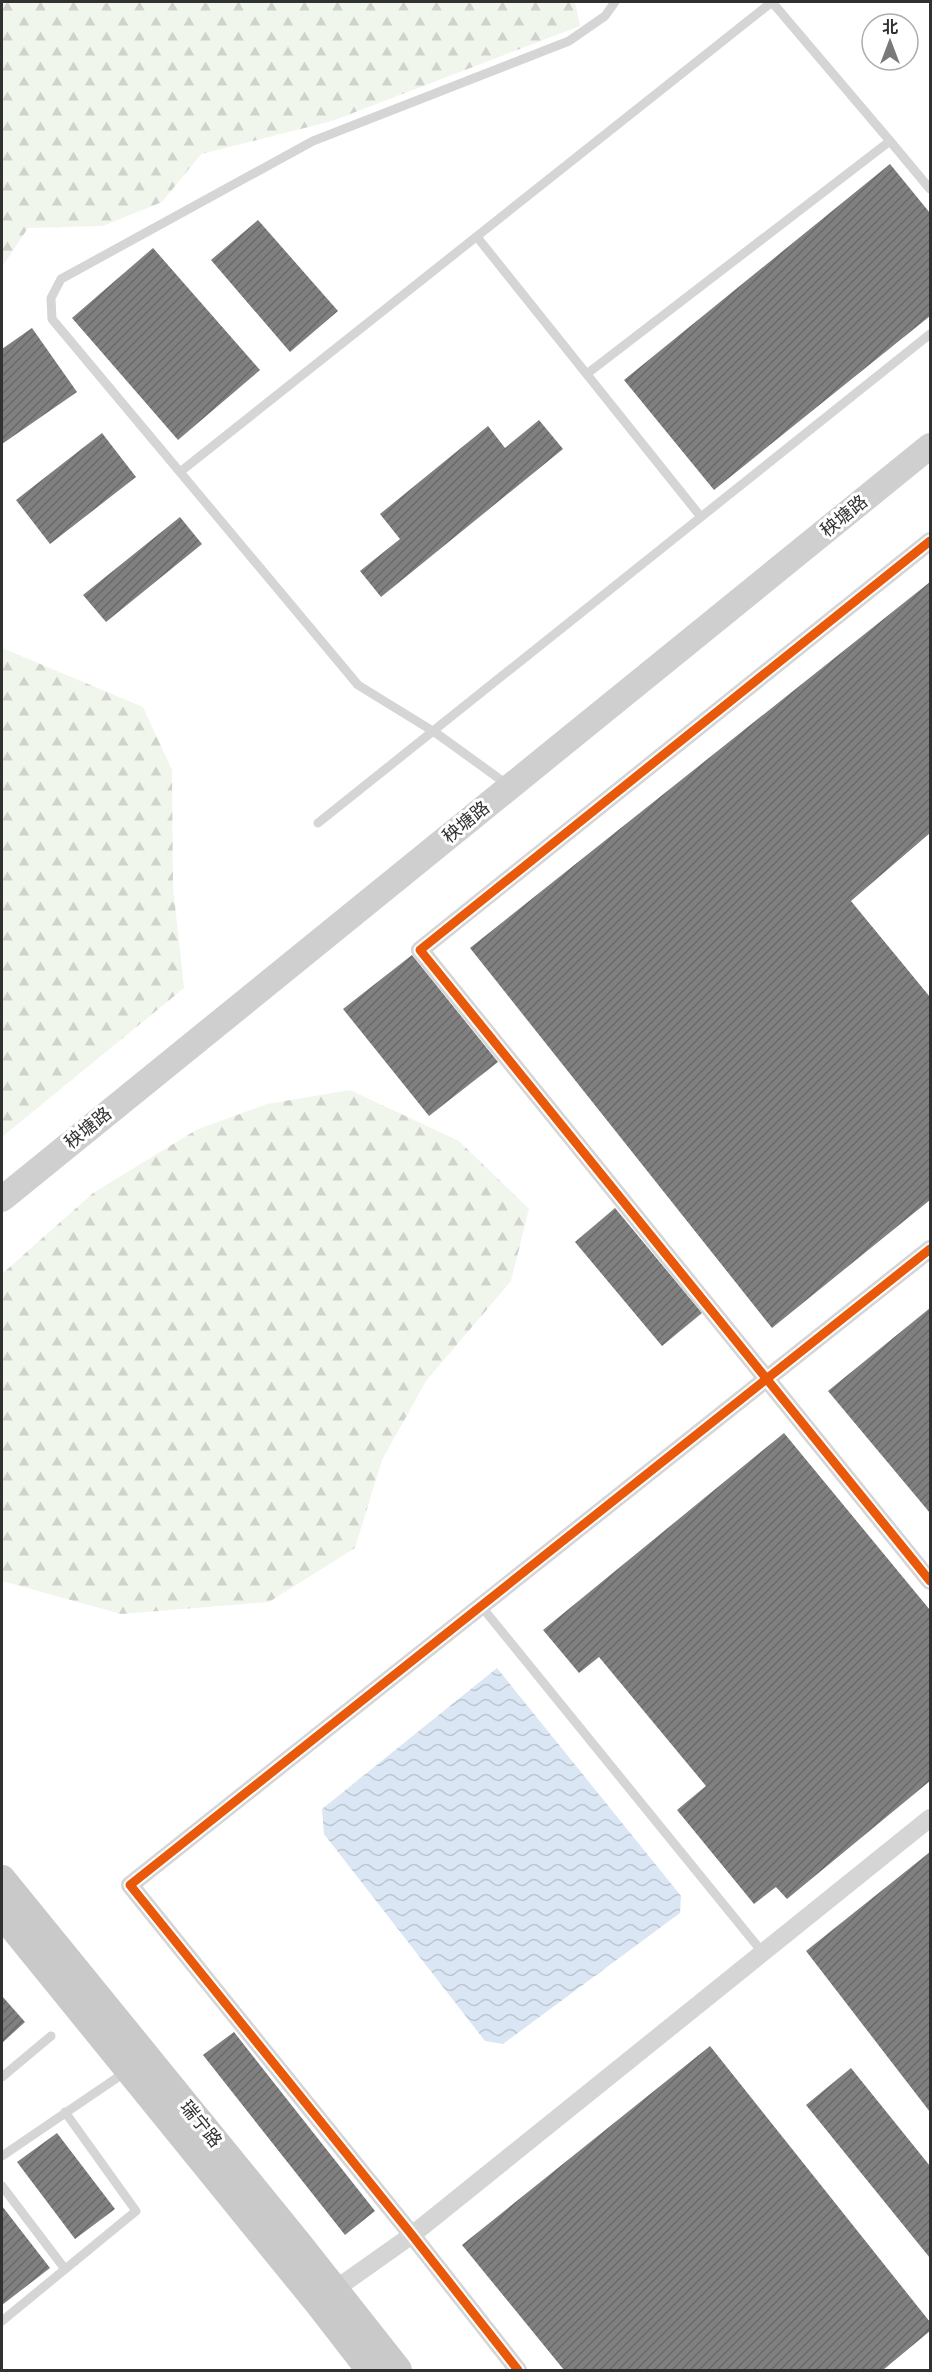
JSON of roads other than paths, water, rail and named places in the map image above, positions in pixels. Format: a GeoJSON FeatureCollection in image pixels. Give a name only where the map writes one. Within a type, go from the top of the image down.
{"type":"FeatureCollection","features":[{"type":"Feature","properties":{"kind":"main road","name":"秧塘路"},"geometry":{"type":"LineString","coordinates":[[2,1198],[930,446]]}},
{"type":"Feature","properties":{"kind":"main road","name":"瑞宁路"},"geometry":{"type":"LineString","coordinates":[[2,1880],[326,2296],[370,2370]]}},
{"type":"Feature","properties":{"kind":"main road","name":"瑞宁路"},"geometry":{"type":"LineString","coordinates":[[2,1914],[129,2070],[326,2296],[398,2370]]}},
{"type":"Feature","properties":{"kind":"street"},"geometry":{"type":"LineString","coordinates":[[930,541],[420,950],[930,1581]]}},
{"type":"Feature","properties":{"kind":"street"},"geometry":{"type":"LineString","coordinates":[[518,2370],[130,1885],[930,1249]]}},
{"type":"Feature","properties":{"kind":"street"},"geometry":{"type":"LineString","coordinates":[[326,2296],[412,2235],[930,1818]]}},
{"type":"Feature","properties":{"kind":"lane"},"geometry":{"type":"LineString","coordinates":[[510,786],[432,731],[358,685],[52,319],[51,298],[61,279],[313,141],[569,41],[605,16],[615,2]]}},
{"type":"Feature","properties":{"kind":"lane"},"geometry":{"type":"LineString","coordinates":[[180,472],[772,2],[930,189]]}},
{"type":"Feature","properties":{"kind":"lane"},"geometry":{"type":"LineString","coordinates":[[588,373],[890,141]]}},
{"type":"Feature","properties":{"kind":"lane"},"geometry":{"type":"LineString","coordinates":[[477,237],[701,517]]}},
{"type":"Feature","properties":{"kind":"lane"},"geometry":{"type":"LineString","coordinates":[[318,823],[930,334]]}},
{"type":"Feature","properties":{"kind":"lane"},"geometry":{"type":"LineString","coordinates":[[481,1606],[763,1953]]}},
{"type":"Feature","properties":{"kind":"lane"},"geometry":{"type":"LineString","coordinates":[[2,2077],[51,2036]]}},
{"type":"Feature","properties":{"kind":"lane"},"geometry":{"type":"LineString","coordinates":[[2,2156],[129,2070]]}},
{"type":"Feature","properties":{"kind":"lane"},"geometry":{"type":"LineString","coordinates":[[2,2321],[136,2211],[65,2112]]}},
{"type":"Feature","properties":{"kind":"lane"},"geometry":{"type":"LineString","coordinates":[[2,2186],[65,2269]]}},
{"type":"Feature","properties":{"kind":"water"},"geometry":{"type":"Polygon","coordinates":[[[497,1668],[681,1896],[680,1913],[503,2044],[485,2041],[324,1834],[322,1809],[497,1668]]]}}]}
